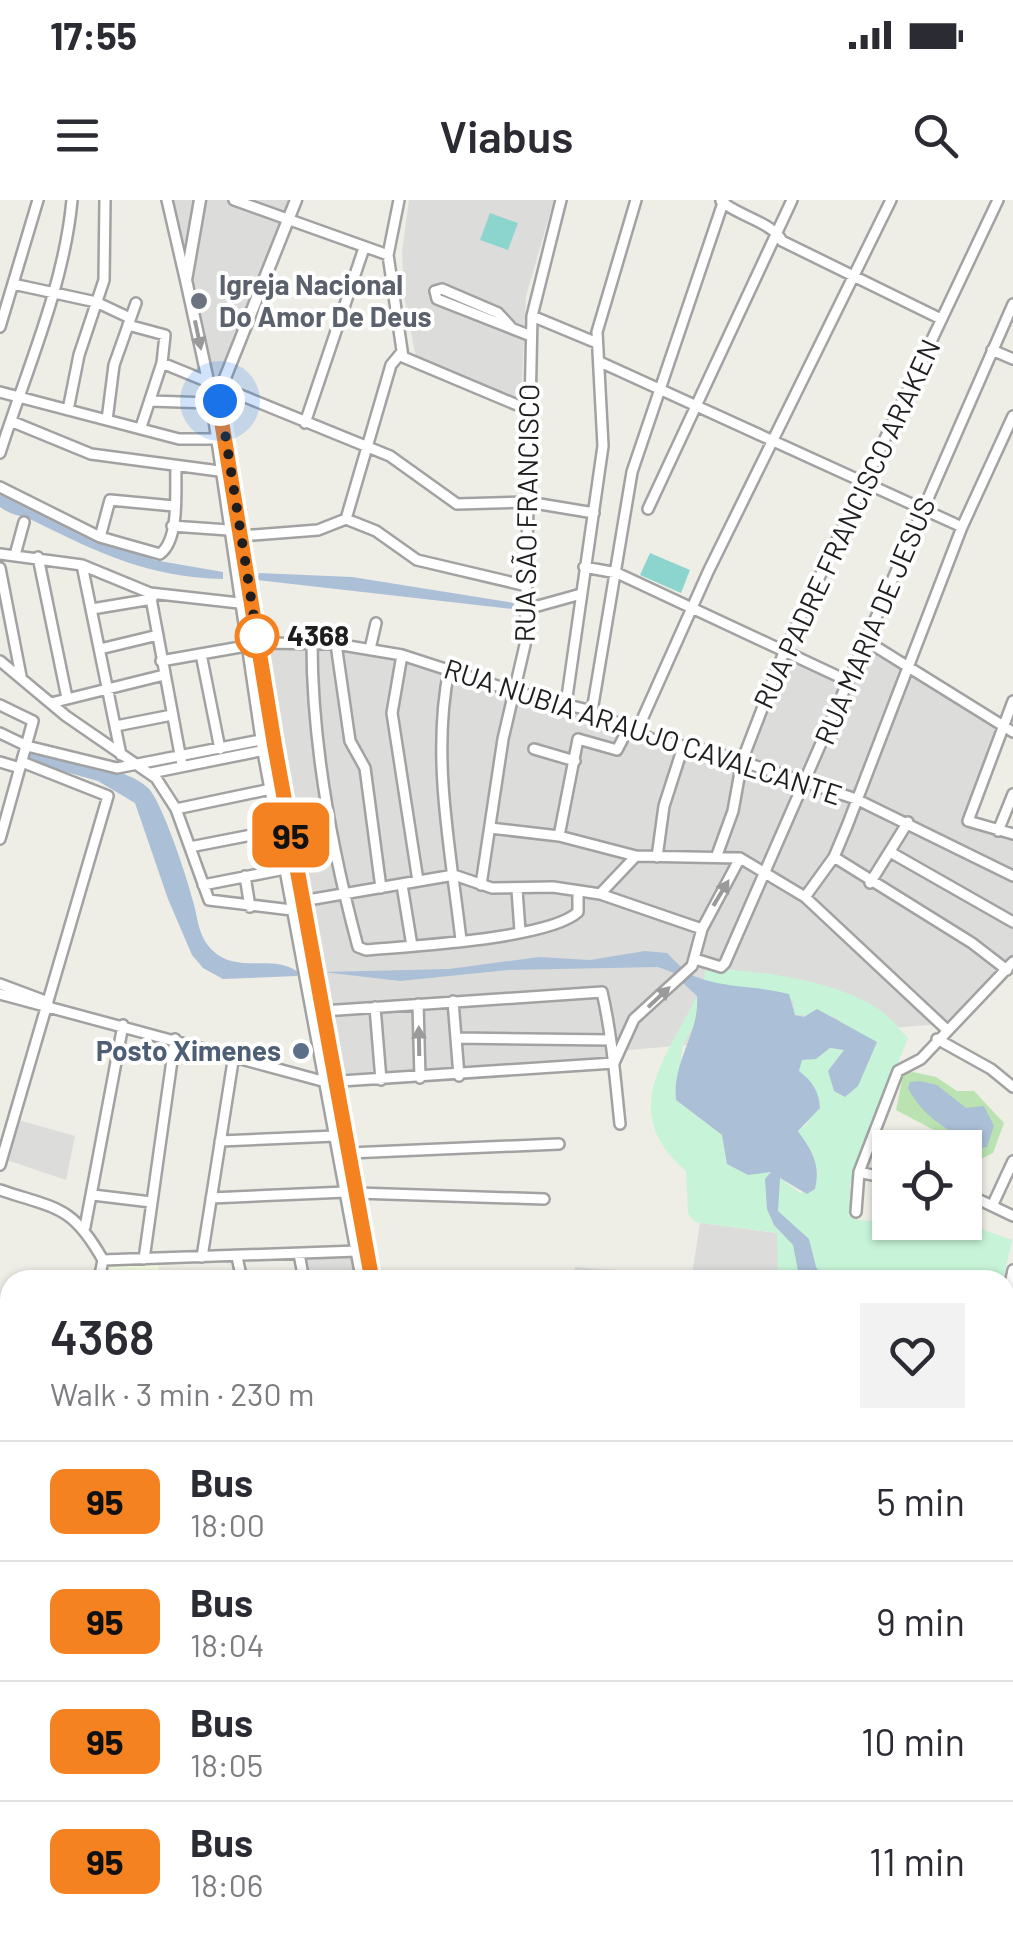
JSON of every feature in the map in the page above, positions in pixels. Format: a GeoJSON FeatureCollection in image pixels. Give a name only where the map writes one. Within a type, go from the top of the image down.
{"type":"FeatureCollection","features":[{"type":"Feature","properties":{"kind":"street"},"geometry":{"type":"LineString","coordinates":[[0,327],[38,200]]}},
{"type":"Feature","properties":{"kind":"street"},"geometry":{"type":"LineString","coordinates":[[0,453],[21,399],[69,232],[72,200]]}},
{"type":"Feature","properties":{"kind":"street"},"geometry":{"type":"LineString","coordinates":[[68,410],[78,354],[106,268],[105,200]]}},
{"type":"Feature","properties":{"kind":"street"},"geometry":{"type":"LineString","coordinates":[[167,200],[208,381],[240,603],[252,644]]}},
{"type":"Feature","properties":{"kind":"street"},"geometry":{"type":"LineString","coordinates":[[186,280],[200,200]]}},
{"type":"Feature","properties":{"kind":"street"},"geometry":{"type":"LineString","coordinates":[[234,200],[289,216],[388,254]]}},
{"type":"Feature","properties":{"kind":"street"},"geometry":{"type":"LineString","coordinates":[[296,200],[221,388],[221,418],[268,743],[323,1011],[335,1136],[370,1270]]}},
{"type":"Feature","properties":{"kind":"street"},"geometry":{"type":"LineString","coordinates":[[399,200],[388,254],[401,353],[408,362],[530,410]]}},
{"type":"Feature","properties":{"kind":"street","name":"RUA SÃO FRANCISCO"},"geometry":{"type":"LineString","coordinates":[[481,885],[527,608],[532,316],[561,200]]}},
{"type":"Feature","properties":{"kind":"street"},"geometry":{"type":"LineString","coordinates":[[566,704],[604,429],[597,344],[599,322],[636,200]]}},
{"type":"Feature","properties":{"kind":"street"},"geometry":{"type":"LineString","coordinates":[[648,509],[792,200]]}},
{"type":"Feature","properties":{"kind":"street"},"geometry":{"type":"LineString","coordinates":[[559,836],[578,739],[617,750],[632,731],[892,200]]}},
{"type":"Feature","properties":{"kind":"street","name":"RUA PADRE FRANCISCO ARAKEN"},"geometry":{"type":"LineString","coordinates":[[717,855],[732,811],[742,761],[784,652],[998,200]]}},
{"type":"Feature","properties":{"kind":"street"},"geometry":{"type":"LineString","coordinates":[[592,711],[632,472],[722,201],[739,216],[777,232],[782,241],[941,319]]}},
{"type":"Feature","properties":{"kind":"street"},"geometry":{"type":"LineString","coordinates":[[304,424],[364,248]]}},
{"type":"Feature","properties":{"kind":"street"},"geometry":{"type":"LineString","coordinates":[[13,284],[96,302],[164,336],[162,362],[141,427]]}},
{"type":"Feature","properties":{"kind":"street"},"geometry":{"type":"LineString","coordinates":[[107,420],[114,366],[136,303]]}},
{"type":"Feature","properties":{"kind":"street","name":"RUA MARIA DE JESUS"},"geometry":{"type":"LineString","coordinates":[[695,959],[724,965],[807,783],[921,508],[1013,304]]}},
{"type":"Feature","properties":{"kind":"street"},"geometry":{"type":"LineString","coordinates":[[468,306],[531,336]]}},
{"type":"Feature","properties":{"kind":"street"},"geometry":{"type":"LineString","coordinates":[[532,316],[597,344]]}},
{"type":"Feature","properties":{"kind":"street"},"geometry":{"type":"LineString","coordinates":[[992,350],[1013,359]]}},
{"type":"Feature","properties":{"kind":"street"},"geometry":{"type":"LineString","coordinates":[[346,519],[391,364],[401,353]]}},
{"type":"Feature","properties":{"kind":"street"},"geometry":{"type":"LineString","coordinates":[[162,362],[304,424],[390,456],[457,504],[528,502],[594,513]]}},
{"type":"Feature","properties":{"kind":"street"},"geometry":{"type":"LineString","coordinates":[[600,362],[962,527]]}},
{"type":"Feature","properties":{"kind":"street"},"geometry":{"type":"LineString","coordinates":[[0,392],[178,439],[214,439]]}},
{"type":"Feature","properties":{"kind":"street"},"geometry":{"type":"LineString","coordinates":[[151,400],[210,403]]}},
{"type":"Feature","properties":{"kind":"street"},"geometry":{"type":"LineString","coordinates":[[805,897],[834,857],[962,527],[1013,416]]}},
{"type":"Feature","properties":{"kind":"street"},"geometry":{"type":"LineString","coordinates":[[13,422],[91,454],[176,468],[219,470]]}},
{"type":"Feature","properties":{"kind":"street"},"geometry":{"type":"LineString","coordinates":[[0,487],[100,536],[163,554],[172,526],[176,468]]}},
{"type":"Feature","properties":{"kind":"street"},"geometry":{"type":"LineString","coordinates":[[100,536],[110,500],[174,506]]}},
{"type":"Feature","properties":{"kind":"street"},"geometry":{"type":"LineString","coordinates":[[240,536],[308,532],[346,519],[376,531],[417,560],[527,586]]}},
{"type":"Feature","properties":{"kind":"street"},"geometry":{"type":"LineString","coordinates":[[15,555],[24,522]]}},
{"type":"Feature","properties":{"kind":"street"},"geometry":{"type":"LineString","coordinates":[[172,526],[228,530]]}},
{"type":"Feature","properties":{"kind":"street"},"geometry":{"type":"LineString","coordinates":[[0,554],[82,565],[151,596]]}},
{"type":"Feature","properties":{"kind":"street"},"geometry":{"type":"LineString","coordinates":[[38,558],[67,698]]}},
{"type":"Feature","properties":{"kind":"street"},"geometry":{"type":"LineString","coordinates":[[82,565],[121,755]]}},
{"type":"Feature","properties":{"kind":"street"},"geometry":{"type":"LineString","coordinates":[[0,568],[21,676]]}},
{"type":"Feature","properties":{"kind":"street"},"geometry":{"type":"LineString","coordinates":[[584,568],[617,573],[848,681]]}},
{"type":"Feature","properties":{"kind":"street"},"geometry":{"type":"LineString","coordinates":[[527,608],[581,594]]}},
{"type":"Feature","properties":{"kind":"street"},"geometry":{"type":"LineString","coordinates":[[92,609],[151,596],[240,603]]}},
{"type":"Feature","properties":{"kind":"street"},"geometry":{"type":"LineString","coordinates":[[151,596],[181,761]]}},
{"type":"Feature","properties":{"kind":"street"},"geometry":{"type":"LineString","coordinates":[[370,649],[376,623]]}},
{"type":"Feature","properties":{"kind":"street"},"geometry":{"type":"LineString","coordinates":[[100,649],[158,635]]}},
{"type":"Feature","properties":{"kind":"street"},"geometry":{"type":"LineString","coordinates":[[866,640],[1008,729]]}},
{"type":"Feature","properties":{"kind":"street"},"geometry":{"type":"LineString","coordinates":[[312,643],[314,706],[344,894],[358,947],[363,950],[461,940],[570,919],[578,912],[578,891]]}},
{"type":"Feature","properties":{"kind":"street","name":"RUA NUBIA ARAUJO CAVALCANTE"},"geometry":{"type":"LineString","coordinates":[[161,661],[252,644],[336,644],[402,655],[516,692],[592,711],[632,731],[742,761],[856,799],[1013,876]]}},
{"type":"Feature","properties":{"kind":"street"},"geometry":{"type":"LineString","coordinates":[[336,644],[350,741],[365,768],[381,888]]}},
{"type":"Feature","properties":{"kind":"street"},"geometry":{"type":"LineString","coordinates":[[200,654],[221,752]]}},
{"type":"Feature","properties":{"kind":"street"},"geometry":{"type":"LineString","coordinates":[[402,655],[393,697],[393,730],[418,881]]}},
{"type":"Feature","properties":{"kind":"street"},"geometry":{"type":"LineString","coordinates":[[0,661],[121,755],[151,772],[176,809],[212,902],[292,910]]}},
{"type":"Feature","properties":{"kind":"street"},"geometry":{"type":"LineString","coordinates":[[449,670],[442,728],[461,940]]}},
{"type":"Feature","properties":{"kind":"street"},"geometry":{"type":"LineString","coordinates":[[51,702],[164,676]]}},
{"type":"Feature","properties":{"kind":"street"},"geometry":{"type":"LineString","coordinates":[[1013,701],[1008,729],[968,822],[1013,834]]}},
{"type":"Feature","properties":{"kind":"street"},"geometry":{"type":"LineString","coordinates":[[0,704],[33,721],[0,839]]}},
{"type":"Feature","properties":{"kind":"street"},"geometry":{"type":"LineString","coordinates":[[116,726],[172,716]]}},
{"type":"Feature","properties":{"kind":"street"},"geometry":{"type":"LineString","coordinates":[[0,733],[27,746],[104,766],[181,761],[268,743]]}},
{"type":"Feature","properties":{"kind":"street"},"geometry":{"type":"LineString","coordinates":[[268,743],[271,790],[292,910],[349,1154],[360,1270]]}},
{"type":"Feature","properties":{"kind":"street"},"geometry":{"type":"LineString","coordinates":[[657,857],[664,806],[683,748]]}},
{"type":"Feature","properties":{"kind":"street"},"geometry":{"type":"LineString","coordinates":[[534,749],[575,760]]}},
{"type":"Feature","properties":{"kind":"street"},"geometry":{"type":"LineString","coordinates":[[151,772],[181,761]]}},
{"type":"Feature","properties":{"kind":"street"},"geometry":{"type":"LineString","coordinates":[[0,762],[21,765],[108,796],[0,1165]]}},
{"type":"Feature","properties":{"kind":"street"},"geometry":{"type":"LineString","coordinates":[[176,809],[271,790]]}},
{"type":"Feature","properties":{"kind":"street"},"geometry":{"type":"LineString","coordinates":[[998,830],[1013,794]]}},
{"type":"Feature","properties":{"kind":"street"},"geometry":{"type":"LineString","coordinates":[[870,882],[908,822]]}},
{"type":"Feature","properties":{"kind":"street"},"geometry":{"type":"LineString","coordinates":[[490,828],[559,836],[636,856],[740,858],[805,897],[946,1029]]}},
{"type":"Feature","properties":{"kind":"street"},"geometry":{"type":"LineString","coordinates":[[190,847],[278,830]]}},
{"type":"Feature","properties":{"kind":"street"},"geometry":{"type":"LineString","coordinates":[[890,852],[1013,922]]}},
{"type":"Feature","properties":{"kind":"street"},"geometry":{"type":"LineString","coordinates":[[600,894],[636,856]]}},
{"type":"Feature","properties":{"kind":"street"},"geometry":{"type":"LineString","coordinates":[[834,857],[1010,966],[921,1059],[895,1076],[859,1172],[856,1212]]}},
{"type":"Feature","properties":{"kind":"street"},"geometry":{"type":"LineString","coordinates":[[614,1063],[634,1019],[685,974],[695,959],[702,929],[740,858]]}},
{"type":"Feature","properties":{"kind":"street"},"geometry":{"type":"LineString","coordinates":[[203,886],[285,869]]}},
{"type":"Feature","properties":{"kind":"street"},"geometry":{"type":"LineString","coordinates":[[302,901],[454,874],[481,885],[517,890],[600,894],[702,929]]}},
{"type":"Feature","properties":{"kind":"street"},"geometry":{"type":"LineString","coordinates":[[244,876],[250,906]]}},
{"type":"Feature","properties":{"kind":"street"},"geometry":{"type":"LineString","coordinates":[[402,884],[412,946]]}},
{"type":"Feature","properties":{"kind":"street"},"geometry":{"type":"LineString","coordinates":[[517,890],[520,931]]}},
{"type":"Feature","properties":{"kind":"street"},"geometry":{"type":"LineString","coordinates":[[0,984],[47,1005]]}},
{"type":"Feature","properties":{"kind":"street"},"geometry":{"type":"LineString","coordinates":[[323,1011],[603,993],[620,1124]]}},
{"type":"Feature","properties":{"kind":"street"},"geometry":{"type":"LineString","coordinates":[[0,994],[330,1082],[614,1063]]}},
{"type":"Feature","properties":{"kind":"street"},"geometry":{"type":"LineString","coordinates":[[453,1001],[459,1076]]}},
{"type":"Feature","properties":{"kind":"street"},"geometry":{"type":"LineString","coordinates":[[418,1004],[420,1078]]}},
{"type":"Feature","properties":{"kind":"street"},"geometry":{"type":"LineString","coordinates":[[376,1008],[381,1080]]}},
{"type":"Feature","properties":{"kind":"street"},"geometry":{"type":"LineString","coordinates":[[84,1227],[123,1025]]}},
{"type":"Feature","properties":{"kind":"street"},"geometry":{"type":"LineString","coordinates":[[144,1259],[175,1038]]}},
{"type":"Feature","properties":{"kind":"street"},"geometry":{"type":"LineString","coordinates":[[456,1038],[610,1040]]}},
{"type":"Feature","properties":{"kind":"street"},"geometry":{"type":"LineString","coordinates":[[937,1039],[991,1069],[1013,1087]]}},
{"type":"Feature","properties":{"kind":"street"},"geometry":{"type":"LineString","coordinates":[[202,1257],[234,1055]]}},
{"type":"Feature","properties":{"kind":"street"},"geometry":{"type":"LineString","coordinates":[[220,1141],[335,1136]]}},
{"type":"Feature","properties":{"kind":"street"},"geometry":{"type":"LineString","coordinates":[[349,1154],[559,1144]]}},
{"type":"Feature","properties":{"kind":"street"},"geometry":{"type":"LineString","coordinates":[[993,1204],[1013,1160]]}},
{"type":"Feature","properties":{"kind":"street"},"geometry":{"type":"LineString","coordinates":[[859,1172],[872,1175]]}},
{"type":"Feature","properties":{"kind":"street"},"geometry":{"type":"LineString","coordinates":[[0,1190],[68,1212],[84,1227],[103,1260],[101,1270]]}},
{"type":"Feature","properties":{"kind":"street"},"geometry":{"type":"LineString","coordinates":[[211,1198],[352,1192],[544,1199]]}},
{"type":"Feature","properties":{"kind":"street"},"geometry":{"type":"LineString","coordinates":[[92,1195],[151,1202]]}},
{"type":"Feature","properties":{"kind":"street"},"geometry":{"type":"LineString","coordinates":[[982,1200],[1013,1216]]}},
{"type":"Feature","properties":{"kind":"street"},"geometry":{"type":"LineString","coordinates":[[103,1260],[357,1251]]}},
{"type":"Feature","properties":{"kind":"street"},"geometry":{"type":"LineString","coordinates":[[298,1254],[302,1270]]}},
{"type":"Feature","properties":{"kind":"street"},"geometry":{"type":"LineString","coordinates":[[237,1257],[240,1270]]}},
{"type":"Feature","properties":{"kind":"shaded area"},"geometry":{"type":"Polygon","coordinates":[[[170,200],[297,200],[228,368],[210,390],[170,200]]]}},
{"type":"Feature","properties":{"kind":"shaded area"},"geometry":{"type":"Polygon","coordinates":[[[409,200],[554,200],[526,296],[521,399],[416,358],[404,296],[402,252],[409,200]]]}},
{"type":"Feature","properties":{"kind":"shaded area"},"geometry":{"type":"Polygon","coordinates":[[[490,213],[518,223],[508,250],[480,240],[490,213]]]}},
{"type":"Feature","properties":{"kind":"shaded area"},"geometry":{"type":"Polygon","coordinates":[[[0,491],[154,560],[223,572],[223,579],[171,574],[104,554],[4,510],[0,507],[0,491]]]}},
{"type":"Feature","properties":{"kind":"shaded area"},"geometry":{"type":"Polygon","coordinates":[[[650,553],[690,570],[681,593],[640,575],[650,553]]]}},
{"type":"Feature","properties":{"kind":"shaded area"},"geometry":{"type":"Polygon","coordinates":[[[259,573],[352,577],[514,603],[513,609],[257,580],[259,573]]]}},
{"type":"Feature","properties":{"kind":"shaded area"},"geometry":{"type":"Polygon","coordinates":[[[248,645],[359,645],[421,661],[544,705],[590,708],[633,726],[652,745],[709,752],[746,770],[787,659],[846,685],[864,647],[1002,729],[966,823],[1013,837],[1013,965],[953,1023],[616,1051],[601,1064],[430,1081],[323,1082],[248,645]]]}},
{"type":"Feature","properties":{"kind":"shaded area"},"geometry":{"type":"Polygon","coordinates":[[[29,750],[108,768],[147,787],[173,840],[207,945],[232,961],[278,964],[298,972],[297,976],[223,979],[203,968],[192,955],[168,899],[135,803],[98,781],[26,759],[29,750]]]}},
{"type":"Feature","properties":{"kind":"shaded area"},"geometry":{"type":"Polygon","coordinates":[[[645,951],[667,953],[686,972],[682,976],[658,967],[508,970],[400,981],[323,972],[449,969],[539,957],[590,960],[645,951]]]}},
{"type":"Feature","properties":{"kind":"shaded area"},"geometry":{"type":"Polygon","coordinates":[[[705,968],[772,974],[818,984],[861,999],[891,1020],[908,1038],[850,1184],[850,1209],[858,1220],[872,1221],[872,1240],[982,1240],[982,1229],[1012,1240],[1005,1270],[778,1270],[777,1233],[695,1222],[688,1214],[686,1171],[654,1128],[651,1107],[661,1065],[697,996],[699,1017],[683,1045],[676,1100],[722,1135],[748,1175],[769,1170],[800,1193],[815,1189],[817,1172],[798,1131],[808,1123],[799,1071],[802,1060],[816,1059],[830,1048],[844,1050],[834,1091],[852,1032],[835,1017],[794,1015],[794,1001],[724,989],[704,981],[705,968]]]}},
{"type":"Feature","properties":{"kind":"shaded area"},"geometry":{"type":"Polygon","coordinates":[[[689,974],[789,994],[795,1015],[804,1017],[817,1009],[877,1042],[858,1086],[845,1097],[834,1091],[828,1071],[844,1050],[830,1048],[816,1059],[802,1060],[799,1071],[814,1087],[820,1108],[798,1131],[814,1158],[817,1180],[815,1189],[807,1194],[780,1178],[778,1211],[809,1239],[818,1270],[798,1270],[793,1245],[774,1225],[767,1209],[765,1179],[771,1172],[748,1175],[727,1164],[722,1135],[676,1100],[678,1072],[697,1009],[697,996],[682,982],[689,974]]]}},
{"type":"Feature","properties":{"kind":"shaded area"},"geometry":{"type":"Polygon","coordinates":[[[910,1082],[937,1085],[966,1108],[984,1106],[994,1126],[987,1147],[982,1148],[982,1130],[948,1130],[938,1123],[915,1099],[908,1088],[910,1082]]]}},
{"type":"Feature","properties":{"kind":"shaded area"},"geometry":{"type":"Polygon","coordinates":[[[18,1120],[75,1136],[66,1180],[7,1160],[18,1120]]]}},
{"type":"Feature","properties":{"kind":"shaded area"},"geometry":{"type":"Polygon","coordinates":[[[700,1223],[778,1233],[778,1270],[693,1270],[700,1223]]]}},
{"type":"Feature","properties":{"kind":"shaded area"},"geometry":{"type":"Polygon","coordinates":[[[356,1252],[360,1270],[302,1270],[299,1255],[356,1252]]]}},
{"type":"Feature","properties":{"kind":"shaded area"},"geometry":{"type":"Polygon","coordinates":[[[107,1265],[158,1265],[159,1270],[106,1270],[107,1265]]]}},
{"type":"Feature","properties":{"kind":"shaded area"},"geometry":{"type":"Polygon","coordinates":[[[575,1267],[619,1270],[574,1270],[575,1267]]]}},
{"type":"Feature","properties":{"kind":"green space"},"geometry":{"type":"Polygon","coordinates":[[[913,1072],[936,1077],[957,1091],[974,1091],[1004,1123],[993,1153],[982,1158],[982,1130],[934,1130],[896,1110],[903,1075],[913,1072]]]}},
{"type":"Feature","properties":{"kind":"bus line","name":"95"},"geometry":{"type":"LineString","coordinates":[[221,388],[221,418],[275,748],[370,1270]]}},
{"type":"Feature","properties":{"kind":"place","name":"Igreja Nacional Do Amor De Deus"},"geometry":{"type":"Point","coordinates":[199,301]}},
{"type":"Feature","properties":{"kind":"place","name":"4368"},"geometry":{"type":"Point","coordinates":[257,636]}},
{"type":"Feature","properties":{"kind":"place","name":"Posto Ximenes"},"geometry":{"type":"Point","coordinates":[301,1051]}},
{"type":"Feature","properties":{"kind":"route"},"geometry":{"type":"LineString","coordinates":[[220,401],[258,643],[257,636]]}}]}
